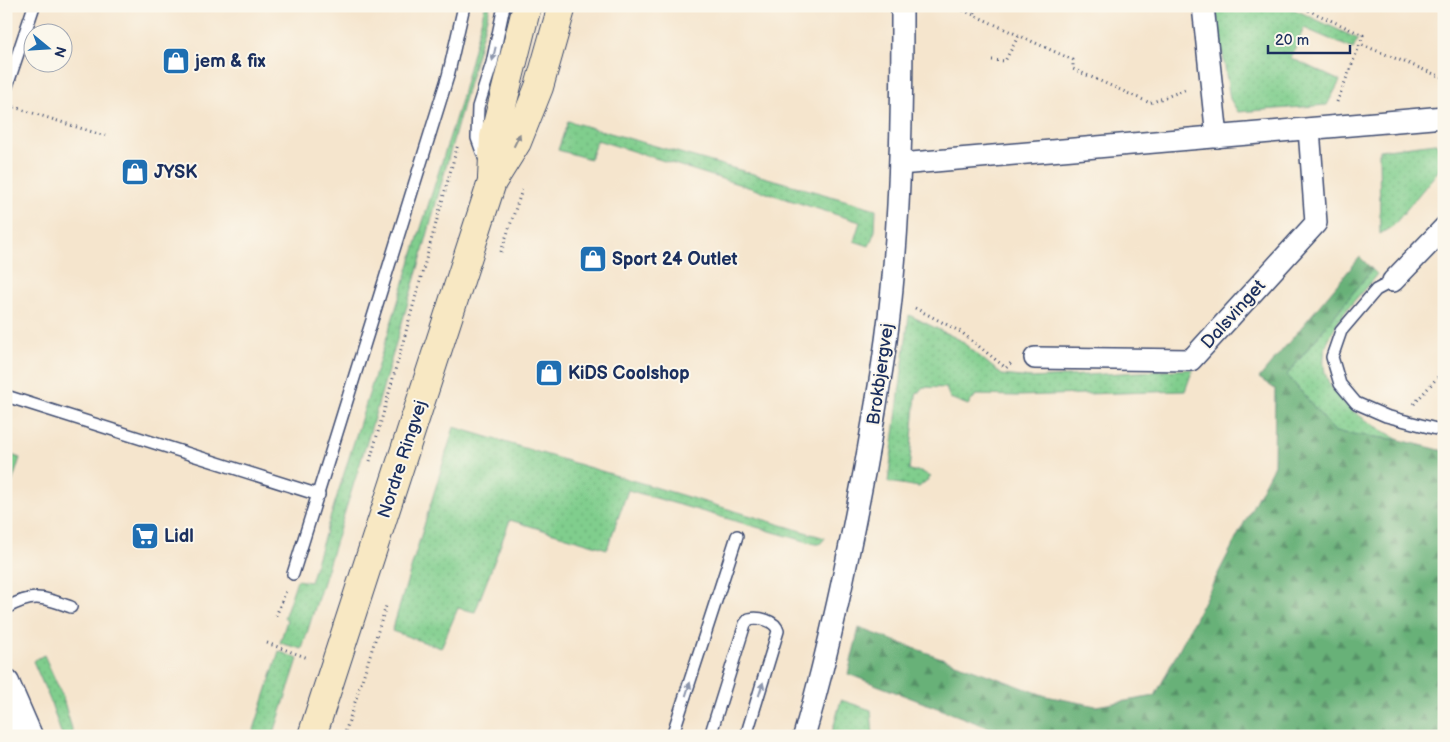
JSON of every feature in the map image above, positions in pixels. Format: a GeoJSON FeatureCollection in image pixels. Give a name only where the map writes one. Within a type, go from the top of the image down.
{"type":"FeatureCollection","features":[{"type":"Feature","properties":{"kind":"main road","name":"Nordre Ringvej"},"geometry":{"type":"LineString","coordinates":[[492,182],[494,137],[527,6]]}},
{"type":"Feature","properties":{"kind":"main road","name":"Nordre Ringvej"},"geometry":{"type":"LineString","coordinates":[[312,736],[492,182],[517,142],[539,87],[562,6]]}},
{"type":"Feature","properties":{"kind":"street","name":"Brokbjergvej"},"geometry":{"type":"LineString","coordinates":[[804,736],[824,666],[846,570],[875,410],[890,301],[900,164],[902,6]]}},
{"type":"Feature","properties":{"kind":"street"},"geometry":{"type":"LineString","coordinates":[[1203,6],[1217,137]]}},
{"type":"Feature","properties":{"kind":"street"},"geometry":{"type":"LineString","coordinates":[[900,164],[1444,118]]}},
{"type":"Feature","properties":{"kind":"street","name":"Dalsvinget"},"geometry":{"type":"LineString","coordinates":[[1035,358],[1191,360],[1316,223],[1318,128]]}},
{"type":"Feature","properties":{"kind":"street"},"geometry":{"type":"LineString","coordinates":[[1393,281],[1444,228]]}},
{"type":"Feature","properties":{"kind":"street"},"geometry":{"type":"LineString","coordinates":[[6,683],[20,730]]}},
{"type":"Feature","properties":{"kind":"lane"},"geometry":{"type":"LineString","coordinates":[[6,89],[34,6]]}},
{"type":"Feature","properties":{"kind":"lane"},"geometry":{"type":"LineString","coordinates":[[293,574],[320,495],[448,76],[464,6]]}},
{"type":"Feature","properties":{"kind":"lane"},"geometry":{"type":"LineString","coordinates":[[492,182],[477,138],[478,107],[492,63],[504,6]]}},
{"type":"Feature","properties":{"kind":"lane"},"geometry":{"type":"LineString","coordinates":[[1393,281],[1376,290],[1341,331],[1332,357],[1340,384],[1356,403],[1400,420],[1444,431]]}},
{"type":"Feature","properties":{"kind":"lane"},"geometry":{"type":"LineString","coordinates":[[6,396],[320,495]]}},
{"type":"Feature","properties":{"kind":"lane"},"geometry":{"type":"LineString","coordinates":[[672,736],[737,536]]}},
{"type":"Feature","properties":{"kind":"lane"},"geometry":{"type":"LineString","coordinates":[[6,608],[25,598],[40,598],[70,606]]}},
{"type":"Feature","properties":{"kind":"lane"},"geometry":{"type":"LineString","coordinates":[[710,736],[745,624],[749,619],[760,618],[771,622],[778,631],[746,736]]}},
{"type":"Feature","properties":{"kind":"path"},"geometry":{"type":"LineString","coordinates":[[954,6],[1073,60],[1073,69],[1150,103],[1210,80]]}},
{"type":"Feature","properties":{"kind":"path"},"geometry":{"type":"LineString","coordinates":[[974,14],[977,6]]}},
{"type":"Feature","properties":{"kind":"path"},"geometry":{"type":"LineString","coordinates":[[1298,6],[1363,35],[1318,128]]}},
{"type":"Feature","properties":{"kind":"path"},"geometry":{"type":"LineString","coordinates":[[992,60],[1005,61],[1019,35]]}},
{"type":"Feature","properties":{"kind":"path"},"geometry":{"type":"LineString","coordinates":[[1360,44],[1444,78]]}},
{"type":"Feature","properties":{"kind":"path"},"geometry":{"type":"LineString","coordinates":[[6,104],[105,136]]}},
{"type":"Feature","properties":{"kind":"path"},"geometry":{"type":"LineString","coordinates":[[369,464],[460,138]]}},
{"type":"Feature","properties":{"kind":"path"},"geometry":{"type":"LineString","coordinates":[[890,301],[923,310],[961,332],[1006,368],[1027,348],[1035,358]]}},
{"type":"Feature","properties":{"kind":"path"},"geometry":{"type":"LineString","coordinates":[[1400,420],[1444,370]]}},
{"type":"Feature","properties":{"kind":"path"},"geometry":{"type":"LineString","coordinates":[[276,616],[293,574]]}},
{"type":"Feature","properties":{"kind":"path"},"geometry":{"type":"LineString","coordinates":[[267,643],[308,658]]}},
{"type":"Feature","properties":{"kind":"path"},"geometry":{"type":"LineString","coordinates":[[305,666],[311,648]]}},
{"type":"Feature","properties":{"kind":"green space"},"geometry":{"type":"Polygon","coordinates":[[[485,6],[490,6],[421,258],[369,435],[302,649],[280,643],[287,620],[284,618],[297,580],[310,582],[459,107],[485,6]]]}},
{"type":"Feature","properties":{"kind":"green space"},"geometry":{"type":"Polygon","coordinates":[[[1215,6],[1287,6],[1358,39],[1353,49],[1304,28],[1291,58],[1340,81],[1327,105],[1238,112],[1230,99],[1215,6]]]}},
{"type":"Feature","properties":{"kind":"green space"},"geometry":{"type":"Polygon","coordinates":[[[568,121],[876,209],[875,231],[869,246],[854,241],[860,222],[597,140],[590,159],[558,150],[568,121]]]}},
{"type":"Feature","properties":{"kind":"green space"},"geometry":{"type":"Polygon","coordinates":[[[1436,143],[1444,153],[1444,164],[1393,226],[1380,234],[1379,150],[1436,143]]]}},
{"type":"Feature","properties":{"kind":"green space"},"geometry":{"type":"Polygon","coordinates":[[[1360,257],[1372,269],[1287,375],[1335,432],[1400,440],[1444,451],[1444,736],[1011,736],[848,674],[859,628],[1046,696],[1096,706],[1155,696],[1274,465],[1275,389],[1259,378],[1360,257]]]}},
{"type":"Feature","properties":{"kind":"green space"},"geometry":{"type":"Polygon","coordinates":[[[1372,269],[1377,274],[1334,329],[1325,349],[1324,367],[1329,383],[1338,397],[1367,421],[1400,440],[1335,432],[1287,375],[1372,269]]]}},
{"type":"Feature","properties":{"kind":"green space"},"geometry":{"type":"Polygon","coordinates":[[[909,315],[960,340],[1002,375],[1032,378],[1193,369],[1185,391],[1018,396],[976,395],[968,405],[950,398],[946,388],[923,387],[916,395],[909,471],[921,471],[931,477],[919,487],[888,482],[909,315]]]}},
{"type":"Feature","properties":{"kind":"green space"},"geometry":{"type":"Polygon","coordinates":[[[454,427],[825,538],[820,544],[815,544],[628,490],[607,549],[510,520],[475,612],[458,608],[441,648],[392,631],[454,427]]]}},
{"type":"Feature","properties":{"kind":"green space"},"geometry":{"type":"Polygon","coordinates":[[[6,453],[20,458],[6,501],[6,453]]]}},
{"type":"Feature","properties":{"kind":"green space"},"geometry":{"type":"Polygon","coordinates":[[[279,651],[298,659],[273,736],[252,736],[279,651]]]}},
{"type":"Feature","properties":{"kind":"green space"},"geometry":{"type":"Polygon","coordinates":[[[44,655],[62,695],[74,736],[62,736],[50,700],[33,661],[44,655]]]}},
{"type":"Feature","properties":{"kind":"green space"},"geometry":{"type":"Polygon","coordinates":[[[841,700],[871,710],[873,736],[831,736],[841,700]]]}},
{"type":"Feature","properties":{"kind":"place","name":"jem & fix"},"geometry":{"type":"Point","coordinates":[176,61]}},
{"type":"Feature","properties":{"kind":"place","name":"JYSK"},"geometry":{"type":"Point","coordinates":[135,172]}},
{"type":"Feature","properties":{"kind":"place","name":"Sport 24 Outlet"},"geometry":{"type":"Point","coordinates":[593,259]}},
{"type":"Feature","properties":{"kind":"place","name":"KiDS Coolshop"},"geometry":{"type":"Point","coordinates":[549,373]}},
{"type":"Feature","properties":{"kind":"place","name":"Lidl"},"geometry":{"type":"Point","coordinates":[145,536]}}]}
